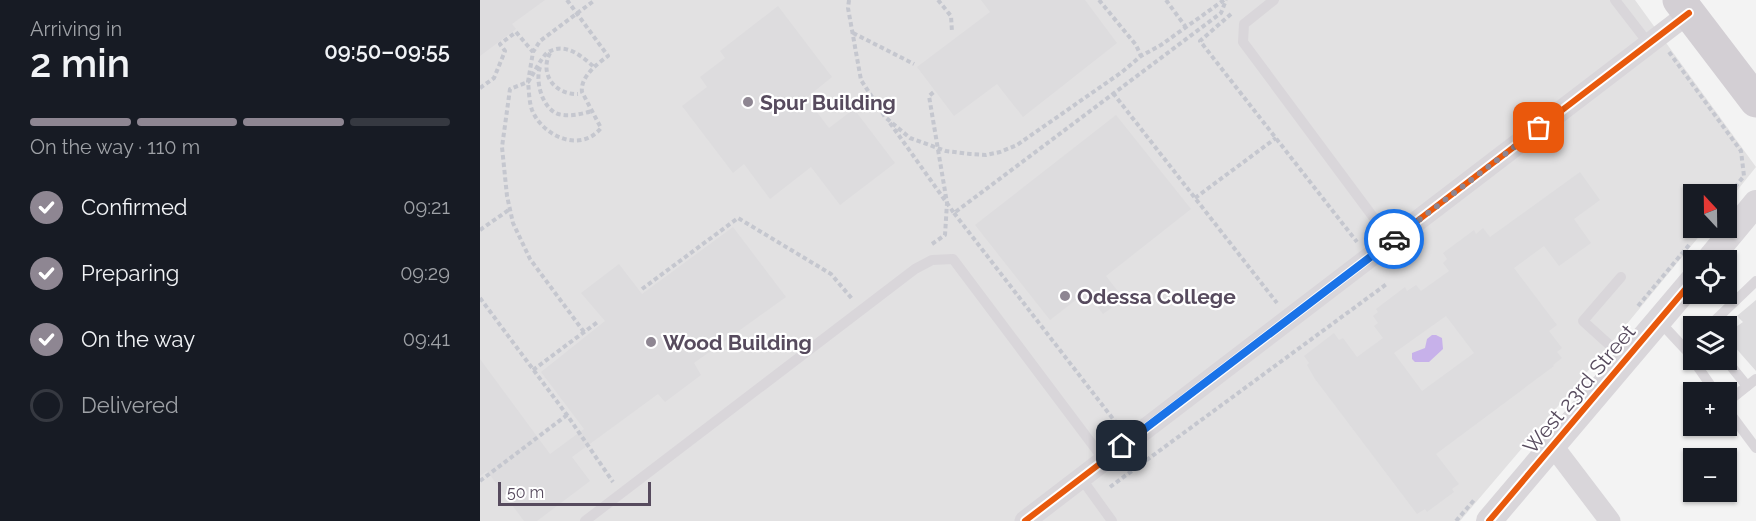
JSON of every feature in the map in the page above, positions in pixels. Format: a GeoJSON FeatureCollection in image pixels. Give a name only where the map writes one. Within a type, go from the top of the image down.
{"type":"FeatureCollection","features":[{"type":"Feature","properties":{"kind":"main road"},"geometry":{"type":"LineString","coordinates":[[1684,7],[1756,101]]}},
{"type":"Feature","properties":{"kind":"street"},"geometry":{"type":"LineString","coordinates":[[1031,519],[1104,460],[1653,40],[1684,7]]}},
{"type":"Feature","properties":{"kind":"street"},"geometry":{"type":"LineString","coordinates":[[1717,250],[1756,203]]}},
{"type":"Feature","properties":{"kind":"street","name":"West 23rd Street"},"geometry":{"type":"LineString","coordinates":[[1490,521],[1683,292]]}},
{"type":"Feature","properties":{"kind":"street"},"geometry":{"type":"LineString","coordinates":[[1553,446],[1610,521]]}},
{"type":"Feature","properties":{"kind":"lane"},"geometry":{"type":"LineString","coordinates":[[1274,0],[1244,24],[1244,42],[1391,241]]}},
{"type":"Feature","properties":{"kind":"lane"},"geometry":{"type":"LineString","coordinates":[[1615,0],[1653,40]]}},
{"type":"Feature","properties":{"kind":"lane"},"geometry":{"type":"LineString","coordinates":[[585,521],[915,269],[932,260],[953,259],[1104,460]]}},
{"type":"Feature","properties":{"kind":"lane"},"geometry":{"type":"LineString","coordinates":[[1621,277],[1583,321],[1626,359]]}},
{"type":"Feature","properties":{"kind":"lane"},"geometry":{"type":"LineString","coordinates":[[1719,316],[1756,281]]}},
{"type":"Feature","properties":{"kind":"lane"},"geometry":{"type":"LineString","coordinates":[[1659,321],[1683,340]]}},
{"type":"Feature","properties":{"kind":"lane"},"geometry":{"type":"LineString","coordinates":[[1734,370],[1747,386]]}},
{"type":"Feature","properties":{"kind":"lane"},"geometry":{"type":"LineString","coordinates":[[1737,394],[1756,379]]}},
{"type":"Feature","properties":{"kind":"lane"},"geometry":{"type":"LineString","coordinates":[[1737,423],[1756,448]]}},
{"type":"Feature","properties":{"kind":"lane"},"geometry":{"type":"LineString","coordinates":[[1081,478],[1112,521]]}},
{"type":"Feature","properties":{"kind":"path"},"geometry":{"type":"LineString","coordinates":[[567,0],[577,14],[609,56],[594,67],[581,86],[601,128],[590,138],[572,141],[560,139],[543,125],[532,110],[528,82],[533,52],[540,41],[577,14],[595,0]]}},
{"type":"Feature","properties":{"kind":"path"},"geometry":{"type":"LineString","coordinates":[[849,0],[848,8],[861,80],[886,118],[954,213],[1117,424],[1126,417]]}},
{"type":"Feature","properties":{"kind":"path"},"geometry":{"type":"LineString","coordinates":[[938,0],[951,16],[952,32]]}},
{"type":"Feature","properties":{"kind":"path"},"geometry":{"type":"LineString","coordinates":[[1099,0],[1136,45],[1141,56]]}},
{"type":"Feature","properties":{"kind":"path"},"geometry":{"type":"LineString","coordinates":[[1166,0],[1185,26]]}},
{"type":"Feature","properties":{"kind":"path"},"geometry":{"type":"LineString","coordinates":[[886,118],[910,138],[946,151],[986,155],[1000,152],[1017,145],[1122,72],[1141,56],[1161,45],[1225,0]]}},
{"type":"Feature","properties":{"kind":"path"},"geometry":{"type":"LineString","coordinates":[[954,213],[1221,13],[1225,0]]}},
{"type":"Feature","properties":{"kind":"path"},"geometry":{"type":"LineString","coordinates":[[1240,7],[1200,41],[1357,242],[1348,249]]}},
{"type":"Feature","properties":{"kind":"path"},"geometry":{"type":"LineString","coordinates":[[480,88],[494,78],[504,51],[500,44],[516,32],[533,52]]}},
{"type":"Feature","properties":{"kind":"path"},"geometry":{"type":"LineString","coordinates":[[853,33],[914,64]]}},
{"type":"Feature","properties":{"kind":"path"},"geometry":{"type":"LineString","coordinates":[[1653,40],[1741,151],[1744,176],[1737,185]]}},
{"type":"Feature","properties":{"kind":"path"},"geometry":{"type":"LineString","coordinates":[[584,332],[530,259],[513,223],[507,196],[502,147],[510,89],[528,82],[547,53],[571,50],[594,67]]}},
{"type":"Feature","properties":{"kind":"path"},"geometry":{"type":"LineString","coordinates":[[551,52],[545,66],[549,80],[558,90],[570,95],[578,94]]}},
{"type":"Feature","properties":{"kind":"path"},"geometry":{"type":"LineString","coordinates":[[551,52],[539,68],[538,78],[547,103],[552,110],[560,114],[577,115],[592,111]]}},
{"type":"Feature","properties":{"kind":"path"},"geometry":{"type":"LineString","coordinates":[[927,248],[945,235],[947,203],[929,96],[935,91]]}},
{"type":"Feature","properties":{"kind":"path"},"geometry":{"type":"LineString","coordinates":[[1113,93],[1277,303],[1286,296]]}},
{"type":"Feature","properties":{"kind":"path"},"geometry":{"type":"LineString","coordinates":[[1195,198],[1276,138]]}},
{"type":"Feature","properties":{"kind":"path"},"geometry":{"type":"LineString","coordinates":[[480,230],[510,209]]}},
{"type":"Feature","properties":{"kind":"path"},"geometry":{"type":"LineString","coordinates":[[642,289],[738,218],[831,274],[854,300],[845,307]]}},
{"type":"Feature","properties":{"kind":"path"},"geometry":{"type":"LineString","coordinates":[[1110,487],[1388,283]]}},
{"type":"Feature","properties":{"kind":"path"},"geometry":{"type":"LineString","coordinates":[[480,298],[615,483],[607,490]]}},
{"type":"Feature","properties":{"kind":"path"},"geometry":{"type":"LineString","coordinates":[[533,370],[599,321]]}},
{"type":"Feature","properties":{"kind":"path"},"geometry":{"type":"LineString","coordinates":[[480,481],[567,415]]}},
{"type":"Feature","properties":{"kind":"shaded area","name":"Odessa College"},"geometry":{"type":"Polygon","coordinates":[[[480,0],[1635,0],[1756,167],[1737,191],[1737,184],[1683,184],[1683,238],[1698,238],[1688,250],[1683,250],[1683,256],[1460,521],[480,521],[480,0]]]}},
{"type":"Feature","properties":{"kind":"shaded area"},"geometry":{"type":"Polygon","coordinates":[[[1432,335],[1442,338],[1443,349],[1429,362],[1415,362],[1412,359],[1412,353],[1425,348],[1427,339],[1432,335]]]}},
{"type":"Feature","properties":{"kind":"building"},"geometry":{"type":"Polygon","coordinates":[[[480,0],[545,0],[512,24],[516,29],[480,56],[480,0]]]}},
{"type":"Feature","properties":{"kind":"building"},"geometry":{"type":"Polygon","coordinates":[[[981,0],[1085,0],[1117,43],[1023,117],[997,84],[954,116],[917,67],[990,12],[981,0]]]}},
{"type":"Feature","properties":{"kind":"building","name":"Spur Building"},"geometry":{"type":"Polygon","coordinates":[[[778,6],[832,77],[806,98],[829,128],[854,109],[895,163],[840,205],[811,167],[770,199],[744,164],[733,173],[682,106],[707,87],[700,77],[725,58],[720,51],[778,6]]]}},
{"type":"Feature","properties":{"kind":"building"},"geometry":{"type":"Polygon","coordinates":[[[1116,115],[1191,209],[1106,276],[1124,299],[1103,314],[1086,292],[1050,320],[975,225],[1116,115]]]}},
{"type":"Feature","properties":{"kind":"building"},"geometry":{"type":"Polygon","coordinates":[[[1580,172],[1600,200],[1574,219],[1591,243],[1559,266],[1544,246],[1514,268],[1557,325],[1549,331],[1562,348],[1557,352],[1562,358],[1436,454],[1459,484],[1452,489],[1454,492],[1427,512],[1425,509],[1417,514],[1315,379],[1304,356],[1334,333],[1339,340],[1343,338],[1357,357],[1383,338],[1374,326],[1378,323],[1373,316],[1378,312],[1376,309],[1405,287],[1407,291],[1416,285],[1421,291],[1449,271],[1443,263],[1447,259],[1443,253],[1474,230],[1476,234],[1483,228],[1490,237],[1580,172]],[[1446,316],[1394,353],[1422,391],[1474,353],[1446,316]]]}},
{"type":"Feature","properties":{"kind":"building","name":"Wood Building"},"geometry":{"type":"Polygon","coordinates":[[[733,227],[786,297],[694,363],[701,375],[665,402],[658,394],[572,457],[590,481],[537,521],[524,521],[487,471],[480,476],[480,359],[550,454],[584,429],[541,372],[605,321],[581,293],[619,264],[642,294],[733,227]]]}},
{"type":"Feature","properties":{"kind":"building"},"geometry":{"type":"Polygon","coordinates":[[[1756,300],[1756,371],[1737,349],[1737,326],[1743,322],[1737,316],[1756,300]]]}},
{"type":"Feature","properties":{"kind":"cycle path"},"geometry":{"type":"LineString","coordinates":[[1025,521],[1689,13]]}},
{"type":"Feature","properties":{"kind":"cycle path"},"geometry":{"type":"LineString","coordinates":[[1489,521],[1683,292]]}},
{"type":"Feature","properties":{"kind":"way so far"},"geometry":{"type":"LineString","coordinates":[[1394,239],[1539,128]]}},
{"type":"Feature","properties":{"kind":"place","name":"Spur Building"},"geometry":{"type":"Point","coordinates":[748,102]}},
{"type":"Feature","properties":{"kind":"place","name":"Odessa College"},"geometry":{"type":"Point","coordinates":[1065,296]}},
{"type":"Feature","properties":{"kind":"place","name":"Wood Building"},"geometry":{"type":"Point","coordinates":[651,342]}},
{"type":"Feature","properties":{"kind":"route"},"geometry":{"type":"LineString","coordinates":[[1122,446],[1394,239]]}}]}
